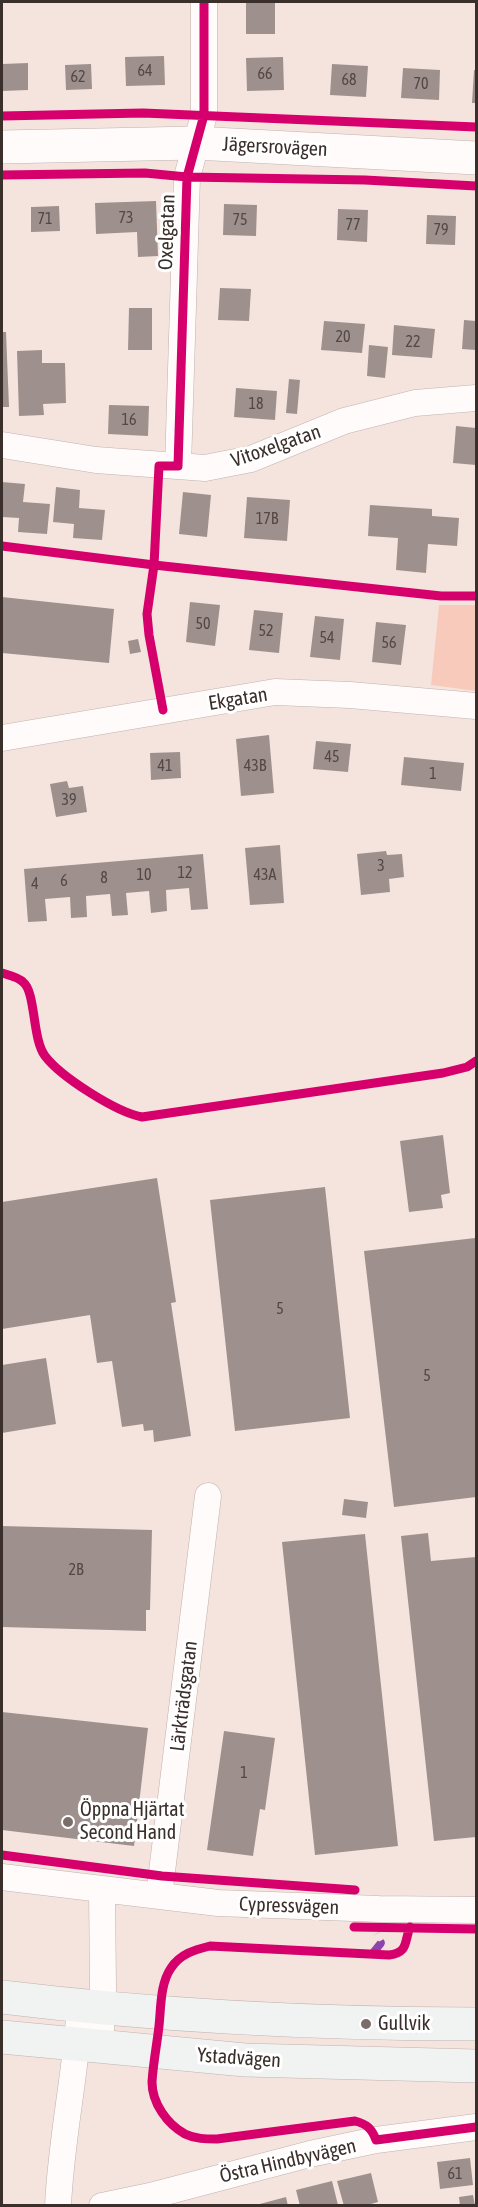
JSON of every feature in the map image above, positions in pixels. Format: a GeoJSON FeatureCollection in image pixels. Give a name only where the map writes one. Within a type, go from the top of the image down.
{"type":"FeatureCollection","features":[{"type":"Feature","properties":{"kind":"main road","name":"Ystadvägen"},"geometry":{"type":"LineString","coordinates":[[2,1997],[91,2008],[366,2024],[477,2024]]}},
{"type":"Feature","properties":{"kind":"main road","name":"Ystadvägen"},"geometry":{"type":"LineString","coordinates":[[2,2037],[256,2061],[477,2066]]}},
{"type":"Feature","properties":{"kind":"street","name":"Oxelgatan"},"geometry":{"type":"LineString","coordinates":[[178,466],[187,177],[204,115],[204,2]]}},
{"type":"Feature","properties":{"kind":"street","name":"Jägersrovägen"},"geometry":{"type":"LineString","coordinates":[[2,147],[195,143],[477,158]]}},
{"type":"Feature","properties":{"kind":"street","name":"Vitoxelgatan"},"geometry":{"type":"LineString","coordinates":[[2,445],[96,460],[205,468],[250,459],[344,421],[415,403],[477,398]]}},
{"type":"Feature","properties":{"kind":"street","name":"Ekgatan"},"geometry":{"type":"LineString","coordinates":[[2,738],[275,692],[350,695],[477,706]]}},
{"type":"Feature","properties":{"kind":"street","name":"Lärkträdsgatan"},"geometry":{"type":"LineString","coordinates":[[159,1896],[208,1496]]}},
{"type":"Feature","properties":{"kind":"street","name":"Cypressvägen"},"geometry":{"type":"LineString","coordinates":[[2,1876],[218,1903],[477,1910]]}},
{"type":"Feature","properties":{"kind":"street"},"geometry":{"type":"LineString","coordinates":[[58,2205],[59,2169],[89,2046],[102,1890]]}},
{"type":"Feature","properties":{"kind":"street","name":"Östra Hindbyvägen"},"geometry":{"type":"LineString","coordinates":[[102,2205],[151,2201],[242,2170],[376,2140],[477,2127]]}},
{"type":"Feature","properties":{"kind":"shaded area"},"geometry":{"type":"Polygon","coordinates":[[[439,605],[476,605],[476,691],[431,685],[439,605]]]}},
{"type":"Feature","properties":{"kind":"building"},"geometry":{"type":"Polygon","coordinates":[[[246,3],[275,3],[275,34],[246,34],[246,3]]]}},
{"type":"Feature","properties":{"kind":"building"},"geometry":{"type":"Polygon","coordinates":[[[164,56],[165,85],[126,86],[125,57],[164,56]]]}},
{"type":"Feature","properties":{"kind":"building"},"geometry":{"type":"Polygon","coordinates":[[[283,57],[284,90],[247,91],[246,58],[283,57]]]}},
{"type":"Feature","properties":{"kind":"building"},"geometry":{"type":"Polygon","coordinates":[[[28,63],[28,90],[2,91],[2,64],[28,63]]]}},
{"type":"Feature","properties":{"kind":"building"},"geometry":{"type":"Polygon","coordinates":[[[91,64],[92,89],[66,90],[65,65],[91,64]]]}},
{"type":"Feature","properties":{"kind":"building"},"geometry":{"type":"Polygon","coordinates":[[[332,64],[368,66],[366,97],[330,95],[332,64]]]}},
{"type":"Feature","properties":{"kind":"building"},"geometry":{"type":"Polygon","coordinates":[[[403,68],[440,70],[439,100],[401,98],[403,68]]]}},
{"type":"Feature","properties":{"kind":"building"},"geometry":{"type":"Polygon","coordinates":[[[474,70],[476,70],[476,103],[472,103],[474,70]]]}},
{"type":"Feature","properties":{"kind":"building"},"geometry":{"type":"Polygon","coordinates":[[[156,201],[158,256],[138,257],[137,232],[96,234],[95,203],[156,201]]]}},
{"type":"Feature","properties":{"kind":"building"},"geometry":{"type":"Polygon","coordinates":[[[224,204],[257,205],[256,236],[223,235],[224,204]]]}},
{"type":"Feature","properties":{"kind":"building"},"geometry":{"type":"Polygon","coordinates":[[[59,206],[60,231],[31,232],[31,207],[59,206]]]}},
{"type":"Feature","properties":{"kind":"building"},"geometry":{"type":"Polygon","coordinates":[[[338,209],[368,210],[367,242],[337,240],[338,209]]]}},
{"type":"Feature","properties":{"kind":"building"},"geometry":{"type":"Polygon","coordinates":[[[427,215],[456,216],[455,245],[426,244],[427,215]]]}},
{"type":"Feature","properties":{"kind":"building"},"geometry":{"type":"Polygon","coordinates":[[[220,288],[251,289],[249,321],[218,320],[220,288]]]}},
{"type":"Feature","properties":{"kind":"building"},"geometry":{"type":"Polygon","coordinates":[[[129,308],[152,308],[152,350],[128,350],[129,308]]]}},
{"type":"Feature","properties":{"kind":"building"},"geometry":{"type":"Polygon","coordinates":[[[464,320],[476,321],[476,350],[462,349],[464,320]]]}},
{"type":"Feature","properties":{"kind":"building"},"geometry":{"type":"Polygon","coordinates":[[[324,321],[365,324],[362,353],[321,350],[324,321]]]}},
{"type":"Feature","properties":{"kind":"building"},"geometry":{"type":"Polygon","coordinates":[[[394,325],[435,329],[432,358],[392,355],[394,325]]]}},
{"type":"Feature","properties":{"kind":"building"},"geometry":{"type":"Polygon","coordinates":[[[2,332],[6,332],[9,407],[2,407],[2,332]]]}},
{"type":"Feature","properties":{"kind":"building"},"geometry":{"type":"Polygon","coordinates":[[[369,345],[388,347],[385,378],[367,376],[369,345]]]}},
{"type":"Feature","properties":{"kind":"building"},"geometry":{"type":"Polygon","coordinates":[[[42,350],[42,363],[65,363],[66,403],[43,404],[44,415],[19,416],[17,351],[42,350]]]}},
{"type":"Feature","properties":{"kind":"building"},"geometry":{"type":"Polygon","coordinates":[[[289,379],[300,380],[297,414],[286,413],[289,379]]]}},
{"type":"Feature","properties":{"kind":"building"},"geometry":{"type":"Polygon","coordinates":[[[236,388],[277,391],[275,420],[234,417],[236,388]]]}},
{"type":"Feature","properties":{"kind":"building"},"geometry":{"type":"Polygon","coordinates":[[[109,405],[149,406],[148,436],[108,434],[109,405]]]}},
{"type":"Feature","properties":{"kind":"building"},"geometry":{"type":"Polygon","coordinates":[[[456,426],[476,428],[476,465],[453,463],[456,426]]]}},
{"type":"Feature","properties":{"kind":"building"},"geometry":{"type":"Polygon","coordinates":[[[2,482],[25,484],[23,502],[50,504],[47,534],[18,532],[19,518],[2,517],[2,482]]]}},
{"type":"Feature","properties":{"kind":"building"},"geometry":{"type":"Polygon","coordinates":[[[56,487],[80,490],[79,508],[105,510],[102,540],[73,538],[74,524],[53,522],[56,487]]]}},
{"type":"Feature","properties":{"kind":"building"},"geometry":{"type":"Polygon","coordinates":[[[183,492],[211,495],[207,537],[179,534],[183,492]]]}},
{"type":"Feature","properties":{"kind":"building"},"geometry":{"type":"Polygon","coordinates":[[[247,497],[290,500],[287,541],[244,538],[247,497]]]}},
{"type":"Feature","properties":{"kind":"building"},"geometry":{"type":"Polygon","coordinates":[[[370,505],[432,509],[432,516],[459,518],[457,546],[428,544],[426,573],[396,570],[398,538],[368,536],[370,505]]]}},
{"type":"Feature","properties":{"kind":"building"},"geometry":{"type":"Polygon","coordinates":[[[2,597],[114,609],[109,663],[2,653],[2,597]]]}},
{"type":"Feature","properties":{"kind":"building"},"geometry":{"type":"Polygon","coordinates":[[[190,602],[220,605],[215,646],[186,642],[190,602]]]}},
{"type":"Feature","properties":{"kind":"building"},"geometry":{"type":"Polygon","coordinates":[[[254,610],[283,613],[279,653],[249,650],[254,610]]]}},
{"type":"Feature","properties":{"kind":"building"},"geometry":{"type":"Polygon","coordinates":[[[315,616],[344,619],[340,660],[310,657],[315,616]]]}},
{"type":"Feature","properties":{"kind":"building"},"geometry":{"type":"Polygon","coordinates":[[[376,622],[406,625],[401,665],[372,662],[376,622]]]}},
{"type":"Feature","properties":{"kind":"building"},"geometry":{"type":"Polygon","coordinates":[[[138,639],[141,652],[130,654],[128,641],[138,639]]]}},
{"type":"Feature","properties":{"kind":"building"},"geometry":{"type":"Polygon","coordinates":[[[269,735],[274,793],[241,796],[236,739],[269,735]]]}},
{"type":"Feature","properties":{"kind":"building"},"geometry":{"type":"Polygon","coordinates":[[[316,741],[351,744],[348,772],[313,769],[316,741]]]}},
{"type":"Feature","properties":{"kind":"building"},"geometry":{"type":"Polygon","coordinates":[[[180,752],[181,778],[151,780],[150,753],[180,752]]]}},
{"type":"Feature","properties":{"kind":"building"},"geometry":{"type":"Polygon","coordinates":[[[404,757],[464,763],[461,791],[401,785],[404,757]]]}},
{"type":"Feature","properties":{"kind":"building"},"geometry":{"type":"Polygon","coordinates":[[[67,781],[69,788],[83,786],[87,812],[56,817],[50,784],[67,781]]]}},
{"type":"Feature","properties":{"kind":"building"},"geometry":{"type":"Polygon","coordinates":[[[280,845],[284,903],[250,905],[245,848],[280,845]]]}},
{"type":"Feature","properties":{"kind":"building"},"geometry":{"type":"Polygon","coordinates":[[[386,851],[387,855],[402,854],[404,877],[389,879],[390,892],[361,895],[357,854],[386,851]]]}},
{"type":"Feature","properties":{"kind":"building"},"geometry":{"type":"Polygon","coordinates":[[[203,854],[208,909],[191,910],[189,888],[166,890],[167,911],[151,913],[149,891],[126,893],[128,915],[112,916],[110,894],[86,896],[87,917],[71,918],[70,897],[45,899],[47,921],[28,922],[24,869],[203,854]]]}},
{"type":"Feature","properties":{"kind":"building"},"geometry":{"type":"Polygon","coordinates":[[[443,1135],[450,1193],[441,1195],[443,1208],[409,1212],[400,1141],[443,1135]]]}},
{"type":"Feature","properties":{"kind":"building"},"geometry":{"type":"Polygon","coordinates":[[[157,1178],[176,1302],[171,1303],[191,1436],[154,1442],[153,1430],[144,1431],[143,1424],[122,1427],[112,1361],[97,1363],[90,1315],[2,1329],[2,1202],[157,1178]]]}},
{"type":"Feature","properties":{"kind":"building"},"geometry":{"type":"Polygon","coordinates":[[[325,1187],[350,1418],[235,1431],[210,1200],[325,1187]]]}},
{"type":"Feature","properties":{"kind":"building"},"geometry":{"type":"Polygon","coordinates":[[[475,1238],[476,1497],[394,1507],[364,1251],[475,1238]]]}},
{"type":"Feature","properties":{"kind":"building"},"geometry":{"type":"Polygon","coordinates":[[[46,1358],[56,1424],[2,1433],[2,1365],[46,1358]]]}},
{"type":"Feature","properties":{"kind":"building"},"geometry":{"type":"Polygon","coordinates":[[[344,1499],[368,1502],[366,1518],[342,1515],[344,1499]]]}},
{"type":"Feature","properties":{"kind":"building"},"geometry":{"type":"Polygon","coordinates":[[[2,1526],[152,1530],[150,1610],[146,1610],[146,1631],[2,1627],[2,1526]]]}},
{"type":"Feature","properties":{"kind":"building"},"geometry":{"type":"Polygon","coordinates":[[[428,1533],[431,1561],[476,1557],[476,1837],[434,1841],[401,1536],[428,1533]]]}},
{"type":"Feature","properties":{"kind":"building"},"geometry":{"type":"Polygon","coordinates":[[[365,1534],[398,1846],[315,1855],[282,1542],[365,1534]]]}},
{"type":"Feature","properties":{"kind":"building"},"geometry":{"type":"Polygon","coordinates":[[[2,1712],[148,1728],[134,1846],[2,1830],[2,1712]]]}},
{"type":"Feature","properties":{"kind":"building"},"geometry":{"type":"Polygon","coordinates":[[[224,1731],[275,1738],[265,1810],[260,1809],[253,1856],[207,1850],[224,1731]]]}},
{"type":"Feature","properties":{"kind":"building"},"geometry":{"type":"Polygon","coordinates":[[[470,2158],[473,2185],[440,2189],[437,2162],[470,2158]]]}},
{"type":"Feature","properties":{"kind":"building"},"geometry":{"type":"Polygon","coordinates":[[[371,2173],[378,2202],[364,2206],[344,2206],[337,2181],[371,2173]]]}},
{"type":"Feature","properties":{"kind":"building"},"geometry":{"type":"Polygon","coordinates":[[[332,2181],[338,2205],[300,2206],[296,2190],[332,2181]]]}},
{"type":"Feature","properties":{"kind":"building"},"geometry":{"type":"Polygon","coordinates":[[[473,2195],[475,2206],[460,2206],[459,2197],[473,2195]]]}},
{"type":"Feature","properties":{"kind":"building"},"geometry":{"type":"Polygon","coordinates":[[[286,2197],[288,2206],[256,2206],[256,2205],[286,2197]]]}},
{"type":"Feature","properties":{"kind":"marked path"},"geometry":{"type":"LineString","coordinates":[[373,1953],[381,1943],[376,1934]]}},
{"type":"Feature","properties":{"kind":"cycle path"},"geometry":{"type":"LineString","coordinates":[[163,710],[147,614],[154,565],[159,466],[178,466],[187,177],[204,115],[204,2]]}},
{"type":"Feature","properties":{"kind":"cycle path"},"geometry":{"type":"LineString","coordinates":[[2,116],[143,113],[476,127]]}},
{"type":"Feature","properties":{"kind":"cycle path"},"geometry":{"type":"LineString","coordinates":[[2,175],[145,173],[187,177],[365,180],[476,186]]}},
{"type":"Feature","properties":{"kind":"cycle path"},"geometry":{"type":"LineString","coordinates":[[2,546],[441,596],[476,596]]}},
{"type":"Feature","properties":{"kind":"cycle path"},"geometry":{"type":"LineString","coordinates":[[2,973],[18,979],[27,987],[38,1039],[45,1056],[63,1074],[104,1101],[142,1117],[443,1073],[467,1067],[476,1061]]}},
{"type":"Feature","properties":{"kind":"cycle path"},"geometry":{"type":"LineString","coordinates":[[2,1855],[162,1876],[355,1890]]}},
{"type":"Feature","properties":{"kind":"cycle path"},"geometry":{"type":"LineString","coordinates":[[354,1927],[476,1929]]}},
{"type":"Feature","properties":{"kind":"cycle path"},"geometry":{"type":"LineString","coordinates":[[410,1927],[403,1949],[389,1955],[210,1946],[183,1956],[167,1974],[163,1989],[152,2082],[155,2098],[172,2125],[185,2134],[201,2138],[217,2139],[355,2121],[368,2128],[376,2140],[476,2127]]}},
{"type":"Feature","properties":{"kind":"place","name":"Öppna Hjärtat Second Hand"},"geometry":{"type":"Point","coordinates":[68,1822]}},
{"type":"Feature","properties":{"kind":"place","name":"Gullvik"},"geometry":{"type":"Point","coordinates":[366,2024]}}]}
